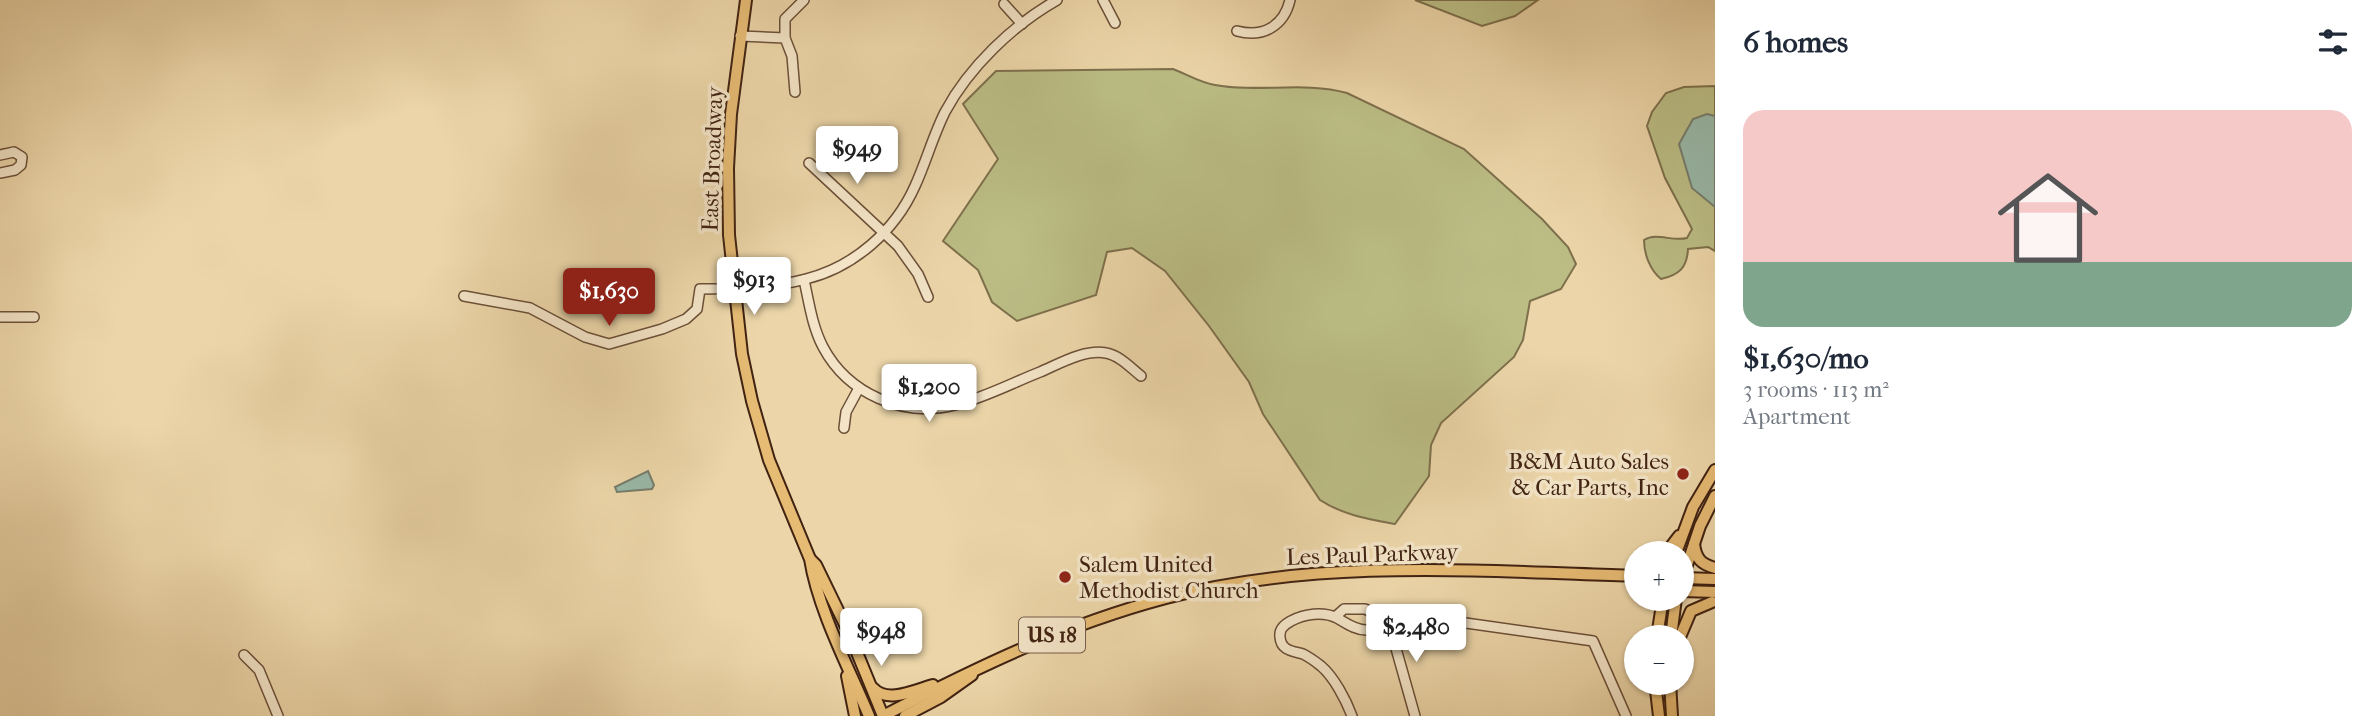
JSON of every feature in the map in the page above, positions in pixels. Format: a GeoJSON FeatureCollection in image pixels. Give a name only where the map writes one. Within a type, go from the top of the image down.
{"type":"FeatureCollection","features":[{"type":"Feature","properties":{"kind":"main road","name":"East Broadway"},"geometry":{"type":"LineString","coordinates":[[746,0],[728,163],[729,231],[743,361],[774,475],[810,559],[812,575],[824,607],[869,716]]}},
{"type":"Feature","properties":{"kind":"main road"},"geometry":{"type":"LineString","coordinates":[[1680,541],[1693,507],[1715,470]]}},
{"type":"Feature","properties":{"kind":"main road"},"geometry":{"type":"LineString","coordinates":[[1715,496],[1694,544],[1695,555],[1702,563],[1715,568]]}},
{"type":"Feature","properties":{"kind":"main road"},"geometry":{"type":"LineString","coordinates":[[1675,541],[1685,528]]}},
{"type":"Feature","properties":{"kind":"main road","name":"East Broadway"},"geometry":{"type":"LineString","coordinates":[[810,559],[816,565],[837,605],[883,716]]}},
{"type":"Feature","properties":{"kind":"main road","name":"Les Paul Parkway"},"geometry":{"type":"LineString","coordinates":[[883,716],[949,681],[1041,639],[1116,612],[1245,582],[1314,574],[1379,571],[1624,576]]}},
{"type":"Feature","properties":{"kind":"main road"},"geometry":{"type":"LineString","coordinates":[[1694,579],[1715,579]]}},
{"type":"Feature","properties":{"kind":"main road"},"geometry":{"type":"LineString","coordinates":[[1694,597],[1713,597]]}},
{"type":"Feature","properties":{"kind":"main road"},"geometry":{"type":"LineString","coordinates":[[1685,625],[1691,611],[1713,597]]}},
{"type":"Feature","properties":{"kind":"main road"},"geometry":{"type":"LineString","coordinates":[[844,656],[855,716]]}},
{"type":"Feature","properties":{"kind":"main road"},"geometry":{"type":"LineString","coordinates":[[905,716],[955,689],[985,664]]}},
{"type":"Feature","properties":{"kind":"main road"},"geometry":{"type":"LineString","coordinates":[[870,683],[875,691],[889,696],[949,681]]}},
{"type":"Feature","properties":{"kind":"main road"},"geometry":{"type":"LineString","coordinates":[[1657,695],[1659,716]]}},
{"type":"Feature","properties":{"kind":"main road"},"geometry":{"type":"LineString","coordinates":[[1671,695],[1672,716]]}},
{"type":"Feature","properties":{"kind":"street"},"geometry":{"type":"LineString","coordinates":[[795,92],[792,56],[785,38],[785,19],[804,0]]}},
{"type":"Feature","properties":{"kind":"street"},"geometry":{"type":"LineString","coordinates":[[464,296],[530,308],[585,337],[610,344],[687,319],[697,309],[700,289],[735,289],[804,280],[848,261],[884,233],[907,203],[946,110],[981,64],[1022,24],[1057,0]]}},
{"type":"Feature","properties":{"kind":"street"},"geometry":{"type":"LineString","coordinates":[[1103,0],[1115,23]]}},
{"type":"Feature","properties":{"kind":"street"},"geometry":{"type":"LineString","coordinates":[[1237,31],[1256,33],[1269,30],[1284,18],[1290,0]]}},
{"type":"Feature","properties":{"kind":"street"},"geometry":{"type":"LineString","coordinates":[[1004,4],[1022,24]]}},
{"type":"Feature","properties":{"kind":"street"},"geometry":{"type":"LineString","coordinates":[[740,36],[785,38]]}},
{"type":"Feature","properties":{"kind":"street"},"geometry":{"type":"LineString","coordinates":[[0,155],[14,152],[22,157],[21,165],[15,170],[0,173]]}},
{"type":"Feature","properties":{"kind":"street"},"geometry":{"type":"LineString","coordinates":[[809,163],[909,259],[928,297]]}},
{"type":"Feature","properties":{"kind":"street"},"geometry":{"type":"LineString","coordinates":[[804,280],[813,320],[823,347],[839,370],[859,388],[882,401],[899,406],[940,408],[968,401],[1095,353],[1111,354],[1141,376]]}},
{"type":"Feature","properties":{"kind":"street"},"geometry":{"type":"LineString","coordinates":[[0,317],[34,317]]}},
{"type":"Feature","properties":{"kind":"street"},"geometry":{"type":"LineString","coordinates":[[844,428],[846,412],[859,388]]}},
{"type":"Feature","properties":{"kind":"street"},"geometry":{"type":"LineString","coordinates":[[1335,617],[1344,609],[1365,610],[1388,620]]}},
{"type":"Feature","properties":{"kind":"street"},"geometry":{"type":"LineString","coordinates":[[1352,716],[1323,668],[1305,655],[1283,647],[1280,631],[1284,625],[1296,618],[1318,613],[1335,617],[1364,631],[1374,630],[1388,620],[1416,616],[1593,641],[1626,716]]}},
{"type":"Feature","properties":{"kind":"street"},"geometry":{"type":"LineString","coordinates":[[1388,620],[1415,716]]}},
{"type":"Feature","properties":{"kind":"street"},"geometry":{"type":"LineString","coordinates":[[244,655],[259,670],[278,716]]}},
{"type":"Feature","properties":{"kind":"green space"},"geometry":{"type":"Polygon","coordinates":[[[1415,0],[1538,0],[1515,16],[1482,26],[1415,0]]]}},
{"type":"Feature","properties":{"kind":"green space"},"geometry":{"type":"Polygon","coordinates":[[[1173,69],[1215,85],[1315,88],[1347,93],[1464,149],[1542,219],[1568,247],[1576,264],[1561,289],[1530,301],[1523,340],[1514,357],[1441,423],[1431,445],[1429,476],[1395,524],[1347,513],[1320,500],[1263,414],[1249,382],[1209,326],[1165,271],[1132,248],[1107,252],[1096,295],[1017,321],[992,302],[978,270],[943,241],[998,159],[963,104],[996,71],[1173,69]]]}},
{"type":"Feature","properties":{"kind":"green space"},"geometry":{"type":"Polygon","coordinates":[[[1715,86],[1715,251],[1708,247],[1688,249],[1681,270],[1661,279],[1648,261],[1644,240],[1654,237],[1687,238],[1692,229],[1665,178],[1647,126],[1652,112],[1666,93],[1684,87],[1715,86]]]}},
{"type":"Feature","properties":{"kind":"shaded area"},"geometry":{"type":"Polygon","coordinates":[[[1707,114],[1715,116],[1715,207],[1692,188],[1679,144],[1693,119],[1707,114]]]}},
{"type":"Feature","properties":{"kind":"shaded area"},"geometry":{"type":"Polygon","coordinates":[[[648,471],[654,485],[652,489],[617,492],[615,487],[648,471]]]}},
{"type":"Feature","properties":{"kind":"place","name":"B&M Auto Sales & Car Parts, Inc"},"geometry":{"type":"Point","coordinates":[1683,474]}},
{"type":"Feature","properties":{"kind":"place","name":"Salem United Methodist Church"},"geometry":{"type":"Point","coordinates":[1065,577]}}]}
